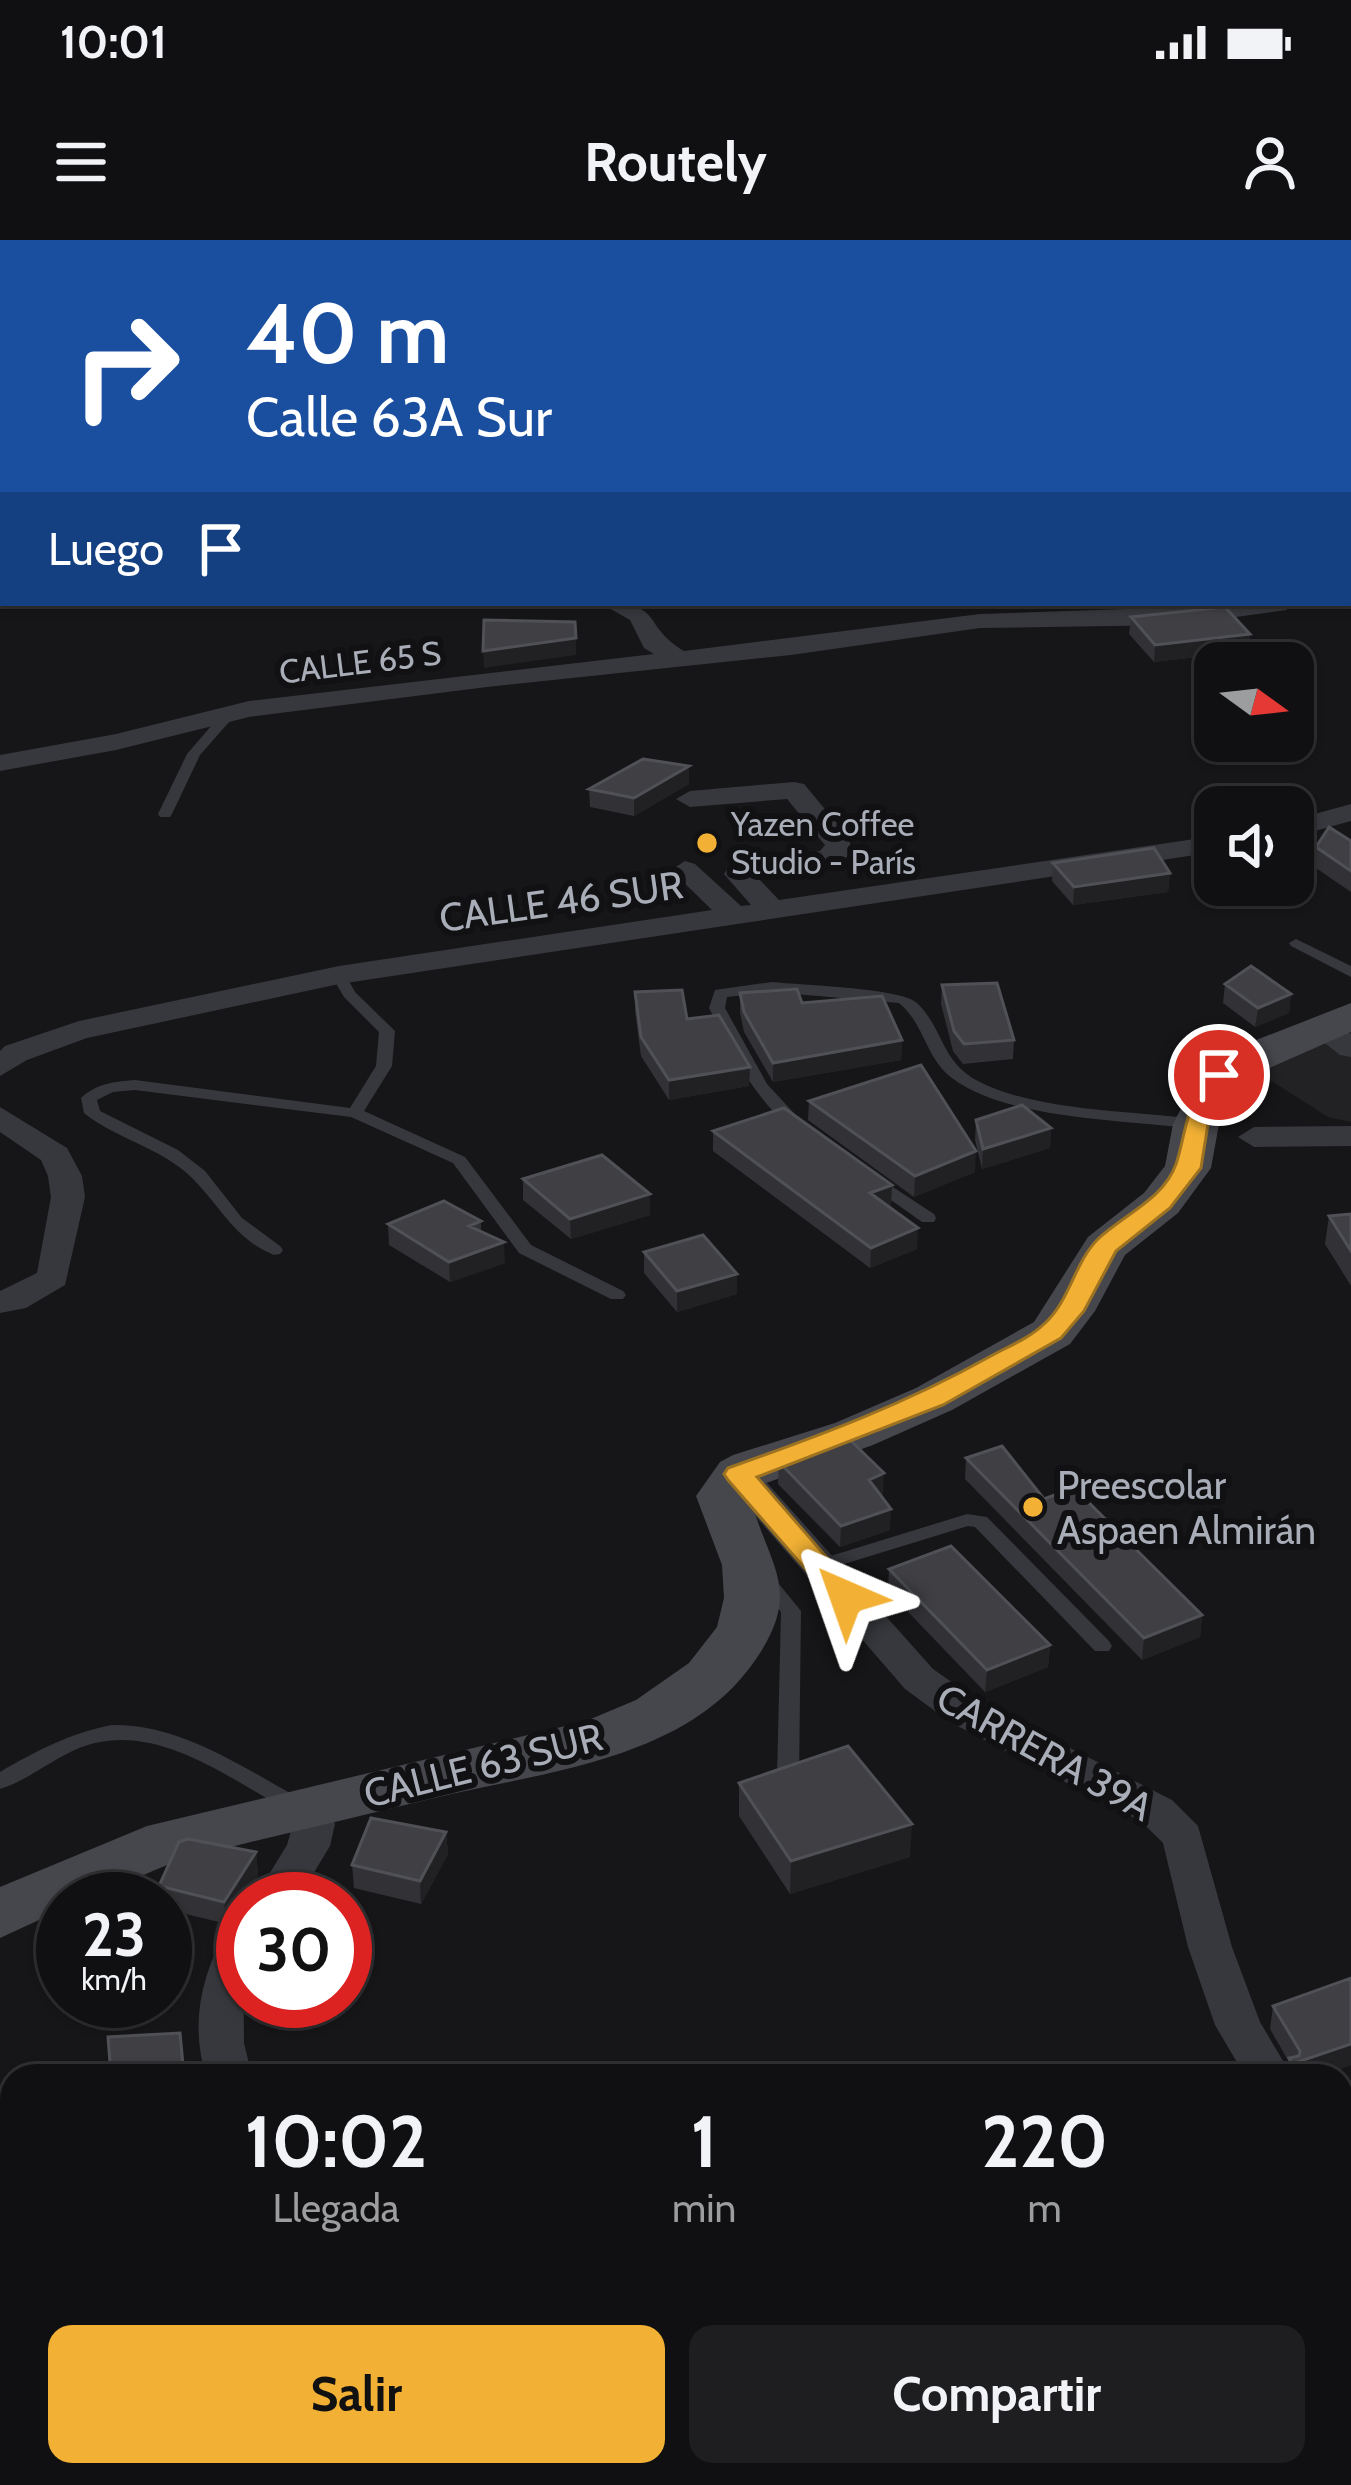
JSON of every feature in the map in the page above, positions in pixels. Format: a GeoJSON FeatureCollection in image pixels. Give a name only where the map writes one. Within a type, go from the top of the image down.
{"type":"FeatureCollection","features":[{"type":"Feature","properties":{"kind":"street"},"geometry":{"type":"LineString","coordinates":[[619,606],[640,615],[653,643],[680,658]]}},
{"type":"Feature","properties":{"kind":"street","name":"CALLE 65 S"},"geometry":{"type":"LineString","coordinates":[[0,763],[116,742],[230,713],[980,620],[1178,618],[1264,606]]}},
{"type":"Feature","properties":{"kind":"street"},"geometry":{"type":"LineString","coordinates":[[690,799],[794,790],[839,844],[838,854],[827,858],[738,874],[774,912]]}},
{"type":"Feature","properties":{"kind":"street"},"geometry":{"type":"LineString","coordinates":[[1314,823],[1351,812]]}},
{"type":"Feature","properties":{"kind":"street","name":"CALLE 46 SUR"},"geometry":{"type":"LineString","coordinates":[[0,1066],[16,1053],[79,1030],[340,975],[1194,847]]}},
{"type":"Feature","properties":{"kind":"street"},"geometry":{"type":"LineString","coordinates":[[686,870],[737,918]]}},
{"type":"Feature","properties":{"kind":"street"},"geometry":{"type":"LineString","coordinates":[[755,1468],[854,1434],[934,1399],[1052,1333],[1070,1311],[1105,1246],[1161,1203],[1188,1168],[1196,1124],[1208,1093],[1228,1067],[1341,1031]]}},
{"type":"Feature","properties":{"kind":"street"},"geometry":{"type":"LineString","coordinates":[[0,1117],[55,1155],[68,1197],[52,1278],[7,1301]]}},
{"type":"Feature","properties":{"kind":"street"},"geometry":{"type":"LineString","coordinates":[[1254,1137],[1351,1136]]}},
{"type":"Feature","properties":{"kind":"street","name":"CARRERA 39A"},"geometry":{"type":"LineString","coordinates":[[755,1468],[818,1566],[919,1679],[965,1712],[1157,1811],[1183,1837],[1224,1986],[1238,2025],[1262,2064]]}},
{"type":"Feature","properties":{"kind":"street","name":"CALLE 63 SUR"},"geometry":{"type":"LineString","coordinates":[[0,1915],[46,1890],[169,1841],[600,1738],[665,1711],[698,1688],[734,1648],[751,1604],[750,1566],[723,1496],[755,1468]]}},
{"type":"Feature","properties":{"kind":"street"},"geometry":{"type":"LineString","coordinates":[[292,1872],[314,1824],[305,1810]]}},
{"type":"Feature","properties":{"kind":"street"},"geometry":{"type":"LineString","coordinates":[[221,2028],[224,2064]]}},
{"type":"Feature","properties":{"kind":"lane"},"geometry":{"type":"LineString","coordinates":[[165,814],[194,754],[230,713]]}},
{"type":"Feature","properties":{"kind":"lane"},"geometry":{"type":"LineString","coordinates":[[1296,943],[1351,971]]}},
{"type":"Feature","properties":{"kind":"lane"},"geometry":{"type":"LineString","coordinates":[[340,975],[350,994],[388,1031],[384,1066],[355,1113]]}},
{"type":"Feature","properties":{"kind":"lane"},"geometry":{"type":"LineString","coordinates":[[814,1137],[776,1110],[717,1008],[720,993],[772,987],[903,999],[920,1010],[941,1058],[955,1076],[983,1088],[1061,1108],[1196,1124]]}},
{"type":"Feature","properties":{"kind":"lane"},"geometry":{"type":"LineString","coordinates":[[274,1250],[236,1222],[199,1175],[172,1153],[103,1121],[92,1113],[89,1098],[109,1087],[135,1085],[355,1113],[459,1160],[525,1249],[617,1295]]}},
{"type":"Feature","properties":{"kind":"lane"},"geometry":{"type":"LineString","coordinates":[[852,1164],[928,1218]]}},
{"type":"Feature","properties":{"kind":"lane"},"geometry":{"type":"LineString","coordinates":[[818,1566],[967,1520],[980,1521],[1102,1646]]}},
{"type":"Feature","properties":{"kind":"lane"},"geometry":{"type":"LineString","coordinates":[[750,1566],[775,1587],[791,1611],[788,1777]]}},
{"type":"Feature","properties":{"kind":"lane"},"geometry":{"type":"LineString","coordinates":[[0,1782],[61,1745],[116,1731],[156,1736],[305,1810]]}},
{"type":"Feature","properties":{"kind":"shaded area"},"geometry":{"type":"Polygon","coordinates":[[[1351,1032],[1351,1122],[1328,1117],[1256,1071],[1351,1032]]]}},
{"type":"Feature","properties":{"kind":"building"},"geometry":{"type":"Polygon","coordinates":[[[1225,607],[1250,634],[1155,645],[1131,617],[1225,607]]]}},
{"type":"Feature","properties":{"kind":"building"},"geometry":{"type":"Polygon","coordinates":[[[484,620],[575,622],[576,638],[483,651],[484,620]]]}},
{"type":"Feature","properties":{"kind":"building"},"geometry":{"type":"Polygon","coordinates":[[[643,759],[689,766],[634,798],[589,789],[643,759]]]}},
{"type":"Feature","properties":{"kind":"building"},"geometry":{"type":"Polygon","coordinates":[[[1329,827],[1351,841],[1351,871],[1316,847],[1329,827]]]}},
{"type":"Feature","properties":{"kind":"building"},"geometry":{"type":"Polygon","coordinates":[[[1154,848],[1170,873],[1074,887],[1053,863],[1154,848]]]}},
{"type":"Feature","properties":{"kind":"building"},"geometry":{"type":"Polygon","coordinates":[[[1251,966],[1291,994],[1258,1008],[1225,984],[1251,966]]]}},
{"type":"Feature","properties":{"kind":"building"},"geometry":{"type":"Polygon","coordinates":[[[997,983],[1014,1040],[964,1044],[954,1031],[942,985],[997,983]]]}},
{"type":"Feature","properties":{"kind":"building"},"geometry":{"type":"Polygon","coordinates":[[[797,989],[802,1003],[882,996],[902,1040],[773,1063],[744,1012],[740,993],[797,989]]]}},
{"type":"Feature","properties":{"kind":"building"},"geometry":{"type":"Polygon","coordinates":[[[682,990],[687,1019],[719,1015],[750,1067],[669,1080],[641,1037],[635,992],[682,990]]]}},
{"type":"Feature","properties":{"kind":"building"},"geometry":{"type":"Polygon","coordinates":[[[921,1065],[976,1151],[915,1176],[809,1101],[921,1065]]]}},
{"type":"Feature","properties":{"kind":"building"},"geometry":{"type":"Polygon","coordinates":[[[1022,1105],[1051,1128],[983,1149],[976,1120],[1022,1105]]]}},
{"type":"Feature","properties":{"kind":"building"},"geometry":{"type":"Polygon","coordinates":[[[784,1108],[892,1185],[870,1193],[918,1228],[871,1248],[713,1131],[784,1108]]]}},
{"type":"Feature","properties":{"kind":"building"},"geometry":{"type":"Polygon","coordinates":[[[602,1155],[650,1194],[570,1219],[523,1179],[602,1155]]]}},
{"type":"Feature","properties":{"kind":"building"},"geometry":{"type":"Polygon","coordinates":[[[444,1201],[481,1221],[469,1226],[504,1242],[449,1262],[388,1224],[444,1201]]]}},
{"type":"Feature","properties":{"kind":"building"},"geometry":{"type":"Polygon","coordinates":[[[1351,1214],[1351,1251],[1329,1216],[1351,1214]]]}},
{"type":"Feature","properties":{"kind":"building"},"geometry":{"type":"Polygon","coordinates":[[[703,1235],[737,1274],[677,1291],[644,1252],[703,1235]]]}},
{"type":"Feature","properties":{"kind":"building"},"geometry":{"type":"Polygon","coordinates":[[[848,1438],[884,1473],[869,1480],[891,1509],[841,1526],[779,1462],[848,1438]]]}},
{"type":"Feature","properties":{"kind":"building"},"geometry":{"type":"Polygon","coordinates":[[[1002,1446],[1044,1499],[1074,1488],[1202,1615],[1144,1638],[966,1458],[1002,1446]]]}},
{"type":"Feature","properties":{"kind":"building"},"geometry":{"type":"Polygon","coordinates":[[[951,1546],[1050,1645],[987,1670],[889,1569],[951,1546]]]}},
{"type":"Feature","properties":{"kind":"building"},"geometry":{"type":"Polygon","coordinates":[[[848,1746],[912,1824],[791,1861],[739,1783],[848,1746]]]}},
{"type":"Feature","properties":{"kind":"building"},"geometry":{"type":"Polygon","coordinates":[[[371,1818],[446,1832],[420,1881],[352,1865],[371,1818]]]}},
{"type":"Feature","properties":{"kind":"building"},"geometry":{"type":"Polygon","coordinates":[[[188,1839],[256,1852],[243,1872],[216,1872],[216,1900],[192,1894],[192,1872],[165,1872],[179,1842],[188,1839]]]}},
{"type":"Feature","properties":{"kind":"building"},"geometry":{"type":"Polygon","coordinates":[[[1351,1978],[1351,2044],[1292,2064],[1289,2058],[1299,2056],[1300,2051],[1273,2006],[1351,1978]]]}},
{"type":"Feature","properties":{"kind":"building"},"geometry":{"type":"Polygon","coordinates":[[[180,2033],[183,2064],[110,2064],[108,2037],[180,2033]]]}},
{"type":"Feature","properties":{"kind":"place","name":"Yazen Coffee Studio - París"},"geometry":{"type":"Point","coordinates":[707,843]}},
{"type":"Feature","properties":{"kind":"place","name":"Preescolar Aspaen Almirán"},"geometry":{"type":"Point","coordinates":[1033,1507]}},
{"type":"Feature","properties":{"kind":"route"},"geometry":{"type":"LineString","coordinates":[[846,1597],[739,1474],[854,1434],[934,1399],[1052,1333],[1070,1311],[1105,1246],[1161,1203],[1188,1168],[1196,1124],[1219,1075]]}}]}
